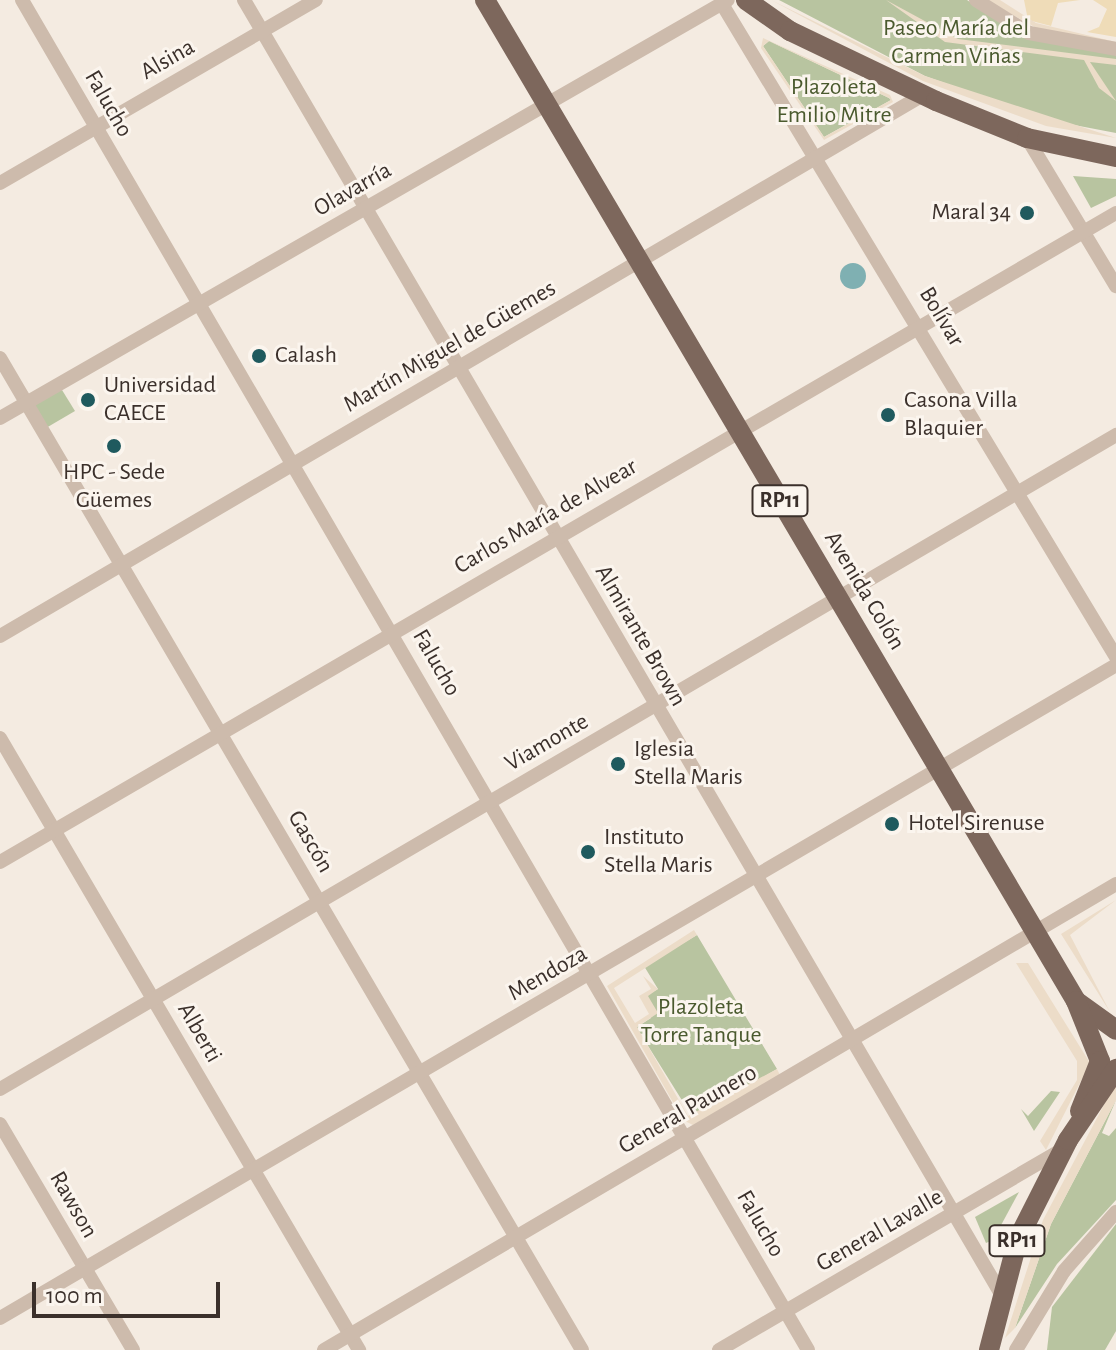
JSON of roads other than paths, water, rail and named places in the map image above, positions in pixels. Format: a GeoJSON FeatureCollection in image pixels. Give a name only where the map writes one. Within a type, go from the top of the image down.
{"type":"FeatureCollection","features":[{"type":"Feature","properties":{"kind":"main road","name":"Avenida Colón"},"geometry":{"type":"LineString","coordinates":[[485,0],[1076,1001]]}},
{"type":"Feature","properties":{"kind":"main road"},"geometry":{"type":"LineString","coordinates":[[746,0],[781,26],[923,95],[1027,138],[1116,157]]}},
{"type":"Feature","properties":{"kind":"main road","name":"RP11"},"geometry":{"type":"LineString","coordinates":[[1076,1001],[1116,1030]]}},
{"type":"Feature","properties":{"kind":"main road","name":"RP11"},"geometry":{"type":"LineString","coordinates":[[989,1350],[1000,1292],[1100,1061],[1076,1001]]}},
{"type":"Feature","properties":{"kind":"main road","name":"RP11"},"geometry":{"type":"LineString","coordinates":[[1065,1145],[1116,1069]]}},
{"type":"Feature","properties":{"kind":"street","name":"Falucho"},"geometry":{"type":"LineString","coordinates":[[22,0],[808,1350]]}},
{"type":"Feature","properties":{"kind":"street","name":"Almirante Brown"},"geometry":{"type":"LineString","coordinates":[[244,0],[1000,1292]]}},
{"type":"Feature","properties":{"kind":"street","name":"Alsina"},"geometry":{"type":"LineString","coordinates":[[0,183],[316,0]]}},
{"type":"Feature","properties":{"kind":"street"},"geometry":{"type":"LineString","coordinates":[[976,0],[1029,33],[1116,49]]}},
{"type":"Feature","properties":{"kind":"street","name":"Olavarría"},"geometry":{"type":"LineString","coordinates":[[0,418],[725,2]]}},
{"type":"Feature","properties":{"kind":"street","name":"Bolívar"},"geometry":{"type":"LineString","coordinates":[[725,2],[820,156],[1116,657]]}},
{"type":"Feature","properties":{"kind":"street","name":"Martín Miguel de Güemes"},"geometry":{"type":"LineString","coordinates":[[0,636],[923,95]]}},
{"type":"Feature","properties":{"kind":"street"},"geometry":{"type":"LineString","coordinates":[[1027,138],[1116,286]]}},
{"type":"Feature","properties":{"kind":"street","name":"Carlos María de Alvear"},"geometry":{"type":"LineString","coordinates":[[0,862],[1116,213]]}},
{"type":"Feature","properties":{"kind":"street","name":"Gascón"},"geometry":{"type":"LineString","coordinates":[[0,358],[582,1350]]}},
{"type":"Feature","properties":{"kind":"street","name":"Viamonte"},"geometry":{"type":"LineString","coordinates":[[0,1089],[1116,435]]}},
{"type":"Feature","properties":{"kind":"street","name":"Mendoza"},"geometry":{"type":"LineString","coordinates":[[0,1318],[757,877],[937,766],[1116,665]]}},
{"type":"Feature","properties":{"kind":"street","name":"Alberti"},"geometry":{"type":"LineString","coordinates":[[0,738],[359,1350]]}},
{"type":"Feature","properties":{"kind":"street","name":"General Paunero"},"geometry":{"type":"LineString","coordinates":[[324,1350],[1116,884]]}},
{"type":"Feature","properties":{"kind":"street","name":"Rawson"},"geometry":{"type":"LineString","coordinates":[[0,1124],[133,1350]]}},
{"type":"Feature","properties":{"kind":"street","name":"General Lavalle"},"geometry":{"type":"LineString","coordinates":[[719,1350],[1065,1145]]}},
{"type":"Feature","properties":{"kind":"street"},"geometry":{"type":"LineString","coordinates":[[1016,1350],[1064,1271],[1116,1212]]}},
{"type":"Feature","properties":{"kind":"water"},"geometry":{"type":"Polygon","coordinates":[[[853,263],[862,267],[866,276],[862,285],[853,289],[844,285],[840,276],[844,267],[853,263]]]}},
{"type":"Feature","properties":{"kind":"place","name":"Maral 34"},"geometry":{"type":"Point","coordinates":[1027,213]}},
{"type":"Feature","properties":{"kind":"place","name":"Calash"},"geometry":{"type":"Point","coordinates":[259,356]}},
{"type":"Feature","properties":{"kind":"place","name":"Universidad CAECE"},"geometry":{"type":"Point","coordinates":[88,400]}},
{"type":"Feature","properties":{"kind":"place","name":"Casona Villa Blaquier"},"geometry":{"type":"Point","coordinates":[888,415]}},
{"type":"Feature","properties":{"kind":"place","name":"HPC - Sede Güemes"},"geometry":{"type":"Point","coordinates":[114,446]}},
{"type":"Feature","properties":{"kind":"place","name":"Iglesia Stella Maris"},"geometry":{"type":"Point","coordinates":[618,764]}},
{"type":"Feature","properties":{"kind":"place","name":"Hotel Sirenuse"},"geometry":{"type":"Point","coordinates":[892,824]}},
{"type":"Feature","properties":{"kind":"place","name":"Instituto Stella Maris"},"geometry":{"type":"Point","coordinates":[588,852]}},
{"type":"Feature","properties":{"kind":"park label","name":"Paseo María del Carmen Viñas"},"geometry":{"type":"Point","coordinates":[956,43]}},
{"type":"Feature","properties":{"kind":"park label","name":"Plazoleta Emilio Mitre"},"geometry":{"type":"Point","coordinates":[834,102]}},
{"type":"Feature","properties":{"kind":"park label","name":"Plazoleta Torre Tanque"},"geometry":{"type":"Point","coordinates":[701,1022]}}]}
